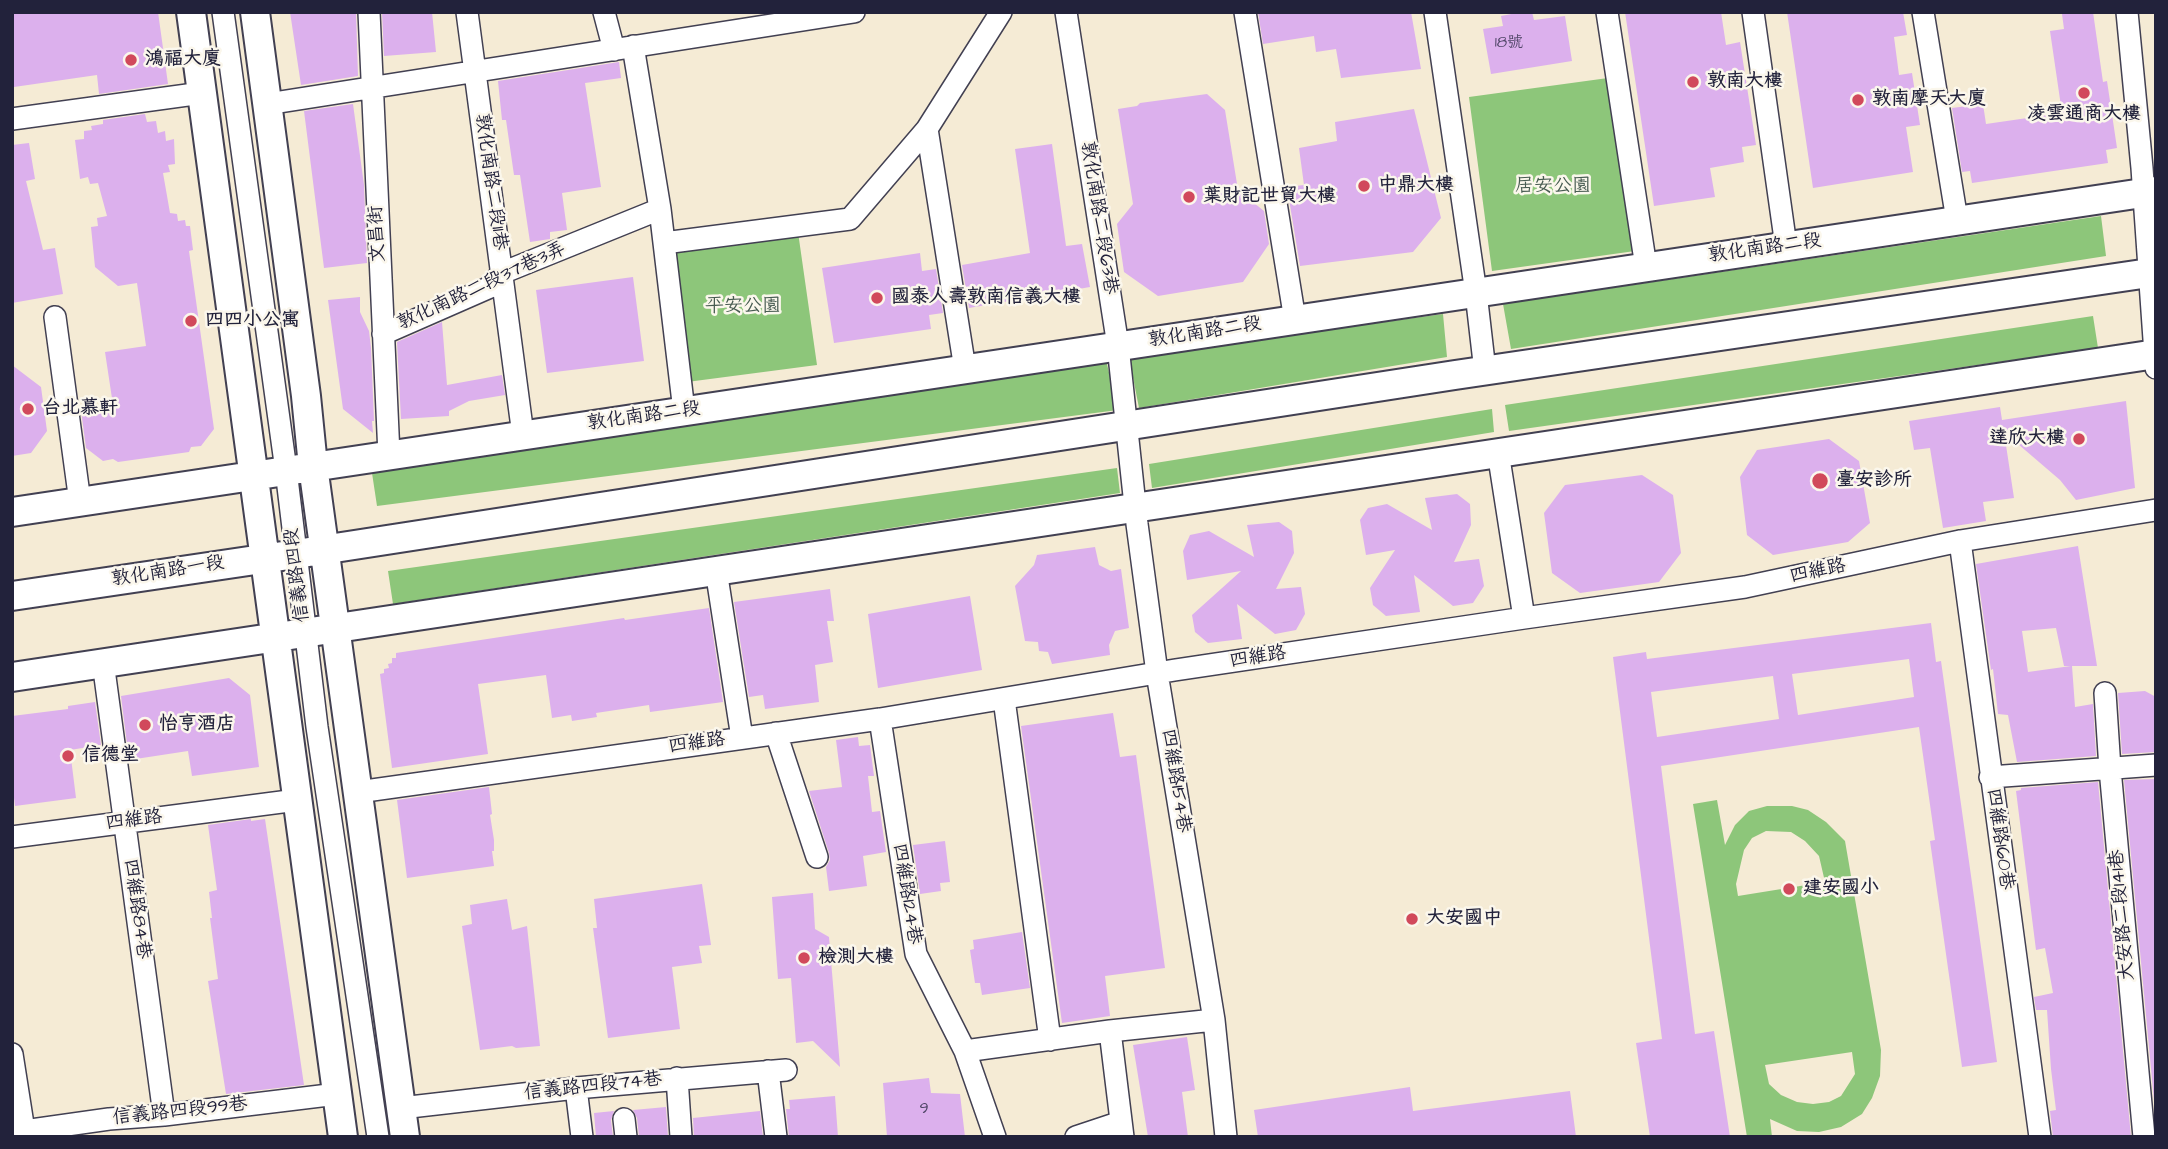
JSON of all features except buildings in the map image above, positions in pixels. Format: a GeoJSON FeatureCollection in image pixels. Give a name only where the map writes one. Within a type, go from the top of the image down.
{"type":"FeatureCollection","features":[{"type":"Feature","properties":{"kind":"main road","name":"信義路四段"},"geometry":{"type":"LineString","coordinates":[[191,12],[343,1137]]}},
{"type":"Feature","properties":{"kind":"main road","name":"信義路四段"},"geometry":{"type":"LineString","coordinates":[[255,12],[306,396],[300,468],[325,550],[405,1137]]}},
{"type":"Feature","properties":{"kind":"main road","name":"敦化南路二段"},"geometry":{"type":"LineString","coordinates":[[253,475],[2150,192]]}},
{"type":"Feature","properties":{"kind":"main road"},"geometry":{"type":"LineString","coordinates":[[325,550],[1128,425],[2152,273]]}},
{"type":"Feature","properties":{"kind":"main road"},"geometry":{"type":"LineString","coordinates":[[12,677],[2155,354]]}},
{"type":"Feature","properties":{"kind":"main road"},"geometry":{"type":"LineString","coordinates":[[12,512],[253,475]]}},
{"type":"Feature","properties":{"kind":"main road","name":"敦化南路一段"},"geometry":{"type":"LineString","coordinates":[[12,596],[325,550]]}},
{"type":"Feature","properties":{"kind":"street","name":"信義路四段"},"geometry":{"type":"LineString","coordinates":[[223,12],[300,468],[296,554],[304,631],[378,1137]]}},
{"type":"Feature","properties":{"kind":"street","name":"文昌街"},"geometry":{"type":"LineString","coordinates":[[369,12],[388,455]]}},
{"type":"Feature","properties":{"kind":"street","name":"敦化南路二段11巷"},"geometry":{"type":"LineString","coordinates":[[467,12],[523,435]]}},
{"type":"Feature","properties":{"kind":"street"},"geometry":{"type":"LineString","coordinates":[[604,12],[623,48],[660,209],[684,411]]}},
{"type":"Feature","properties":{"kind":"street"},"geometry":{"type":"LineString","coordinates":[[267,104],[623,48],[764,19],[853,12]]}},
{"type":"Feature","properties":{"kind":"street"},"geometry":{"type":"LineString","coordinates":[[664,243],[850,219],[927,129],[1001,12]]}},
{"type":"Feature","properties":{"kind":"street","name":"敦化南路二段63巷"},"geometry":{"type":"LineString","coordinates":[[1066,12],[1128,425]]}},
{"type":"Feature","properties":{"kind":"street"},"geometry":{"type":"LineString","coordinates":[[1245,12],[1295,320]]}},
{"type":"Feature","properties":{"kind":"street"},"geometry":{"type":"LineString","coordinates":[[1435,12],[1485,371]]}},
{"type":"Feature","properties":{"kind":"street"},"geometry":{"type":"LineString","coordinates":[[1607,12],[1646,267]]}},
{"type":"Feature","properties":{"kind":"street"},"geometry":{"type":"LineString","coordinates":[[1753,12],[1786,246]]}},
{"type":"Feature","properties":{"kind":"street"},"geometry":{"type":"LineString","coordinates":[[1923,12],[1956,220]]}},
{"type":"Feature","properties":{"kind":"street"},"geometry":{"type":"LineString","coordinates":[[2127,12],[2150,192],[2156,368]]}},
{"type":"Feature","properties":{"kind":"street"},"geometry":{"type":"LineString","coordinates":[[12,119],[202,93]]}},
{"type":"Feature","properties":{"kind":"street"},"geometry":{"type":"LineString","coordinates":[[927,129],[965,369]]}},
{"type":"Feature","properties":{"kind":"street","name":"敦化南路二段37巷3弄"},"geometry":{"type":"LineString","coordinates":[[383,334],[488,288],[502,273],[660,209]]}},
{"type":"Feature","properties":{"kind":"street"},"geometry":{"type":"LineString","coordinates":[[55,317],[80,502]]}},
{"type":"Feature","properties":{"kind":"street","name":"四維路154巷"},"geometry":{"type":"LineString","coordinates":[[1128,425],[1157,673],[1214,1020],[1226,1137]]}},
{"type":"Feature","properties":{"kind":"street"},"geometry":{"type":"LineString","coordinates":[[1498,452],[1524,618]]}},
{"type":"Feature","properties":{"kind":"street","name":"四維路"},"geometry":{"type":"LineString","coordinates":[[358,792],[880,719],[1157,673],[1745,587],[1960,541],[2156,510]]}},
{"type":"Feature","properties":{"kind":"street","name":"四維路160巷"},"geometry":{"type":"LineString","coordinates":[[1960,541],[2039,1137]]}},
{"type":"Feature","properties":{"kind":"street"},"geometry":{"type":"LineString","coordinates":[[716,570],[742,737]]}},
{"type":"Feature","properties":{"kind":"street","name":"四維路84巷"},"geometry":{"type":"LineString","coordinates":[[103,662],[164,1115]]}},
{"type":"Feature","properties":{"kind":"street","name":"大安路二段141巷"},"geometry":{"type":"LineString","coordinates":[[2105,693],[2144,1137]]}},
{"type":"Feature","properties":{"kind":"street"},"geometry":{"type":"LineString","coordinates":[[1004,699],[1050,1040]]}},
{"type":"Feature","properties":{"kind":"street","name":"四維路124巷"},"geometry":{"type":"LineString","coordinates":[[880,719],[916,954],[965,1051],[995,1137]]}},
{"type":"Feature","properties":{"kind":"street"},"geometry":{"type":"LineString","coordinates":[[776,733],[817,857]]}},
{"type":"Feature","properties":{"kind":"street"},"geometry":{"type":"LineString","coordinates":[[1990,776],[2156,765]]}},
{"type":"Feature","properties":{"kind":"street","name":"四維路"},"geometry":{"type":"LineString","coordinates":[[12,837],[297,800]]}},
{"type":"Feature","properties":{"kind":"street"},"geometry":{"type":"LineString","coordinates":[[965,1051],[1214,1020]]}},
{"type":"Feature","properties":{"kind":"street"},"geometry":{"type":"LineString","coordinates":[[1076,1137],[1122,1129],[1110,1031]]}},
{"type":"Feature","properties":{"kind":"street"},"geometry":{"type":"LineString","coordinates":[[12,1054],[24,1134]]}},
{"type":"Feature","properties":{"kind":"street","name":"信義路四段74巷"},"geometry":{"type":"LineString","coordinates":[[401,1108],[677,1078],[777,1071],[776,1137]]}},
{"type":"Feature","properties":{"kind":"street"},"geometry":{"type":"LineString","coordinates":[[677,1078],[681,1137]]}},
{"type":"Feature","properties":{"kind":"street"},"geometry":{"type":"LineString","coordinates":[[576,1088],[582,1137]]}},
{"type":"Feature","properties":{"kind":"street","name":"信義路四段99巷"},"geometry":{"type":"LineString","coordinates":[[24,1134],[109,1119],[337,1094]]}},
{"type":"Feature","properties":{"kind":"green space","name":"居安公園"},"geometry":{"type":"Polygon","coordinates":[[[1608,78],[1635,251],[1492,271],[1469,97],[1608,78]]]}},
{"type":"Feature","properties":{"kind":"green space"},"geometry":{"type":"Polygon","coordinates":[[[2101,216],[2106,256],[1511,349],[1503,304],[2101,216]]]}},
{"type":"Feature","properties":{"kind":"green space","name":"平安公園"},"geometry":{"type":"Polygon","coordinates":[[[798,232],[817,365],[687,382],[669,249],[798,232]]]}},
{"type":"Feature","properties":{"kind":"green space"},"geometry":{"type":"Polygon","coordinates":[[[1443,314],[1447,357],[1139,408],[1129,357],[1443,314]]]}},
{"type":"Feature","properties":{"kind":"green space"},"geometry":{"type":"Polygon","coordinates":[[[2093,316],[2098,348],[1509,431],[1505,405],[2093,316]]]}},
{"type":"Feature","properties":{"kind":"green space"},"geometry":{"type":"Polygon","coordinates":[[[1106,360],[1118,410],[377,506],[372,473],[535,443],[1106,360]]]}},
{"type":"Feature","properties":{"kind":"green space"},"geometry":{"type":"Polygon","coordinates":[[[1492,409],[1494,432],[1152,488],[1149,464],[1492,409]]]}},
{"type":"Feature","properties":{"kind":"green space"},"geometry":{"type":"Polygon","coordinates":[[[1117,468],[1120,493],[393,604],[388,571],[1117,468]]]}},
{"type":"Feature","properties":{"kind":"green space"},"geometry":{"type":"Polygon","coordinates":[[[1717,800],[1725,845],[1735,825],[1749,811],[1767,806],[1792,806],[1808,810],[1826,822],[1845,841],[1881,1050],[1880,1076],[1872,1098],[1862,1114],[1841,1127],[1819,1132],[1797,1131],[1770,1119],[1772,1137],[1747,1137],[1693,804],[1717,800]],[[1766,831],[1752,838],[1744,850],[1736,884],[1738,896],[1825,882],[1819,856],[1805,841],[1791,832],[1766,831]],[[1852,1052],[1765,1065],[1769,1084],[1781,1095],[1797,1102],[1829,1102],[1841,1096],[1855,1074],[1852,1052]]]}},
{"type":"Feature","properties":{"kind":"place","name":"鴻福大廈"},"geometry":{"type":"Point","coordinates":[131,60]}},
{"type":"Feature","properties":{"kind":"place","name":"敦南大樓"},"geometry":{"type":"Point","coordinates":[1693,82]}},
{"type":"Feature","properties":{"kind":"place","name":"凌雲通商大樓"},"geometry":{"type":"Point","coordinates":[2084,93]}},
{"type":"Feature","properties":{"kind":"place","name":"敦南摩天大廈"},"geometry":{"type":"Point","coordinates":[1858,100]}},
{"type":"Feature","properties":{"kind":"place","name":"中鼎大樓"},"geometry":{"type":"Point","coordinates":[1364,186]}},
{"type":"Feature","properties":{"kind":"place","name":"葉財記世貿大樓"},"geometry":{"type":"Point","coordinates":[1189,197]}},
{"type":"Feature","properties":{"kind":"place","name":"國泰人壽敦南信義大樓"},"geometry":{"type":"Point","coordinates":[877,298]}},
{"type":"Feature","properties":{"kind":"place","name":"四四小公寓"},"geometry":{"type":"Point","coordinates":[191,321]}},
{"type":"Feature","properties":{"kind":"place","name":"台北慕軒"},"geometry":{"type":"Point","coordinates":[28,409]}},
{"type":"Feature","properties":{"kind":"place","name":"達欣大樓"},"geometry":{"type":"Point","coordinates":[2079,439]}},
{"type":"Feature","properties":{"kind":"place","name":"臺安診所"},"geometry":{"type":"Point","coordinates":[1820,481]}},
{"type":"Feature","properties":{"kind":"place","name":"怡亨酒店"},"geometry":{"type":"Point","coordinates":[145,725]}},
{"type":"Feature","properties":{"kind":"place","name":"信德堂"},"geometry":{"type":"Point","coordinates":[68,756]}},
{"type":"Feature","properties":{"kind":"place","name":"建安國小"},"geometry":{"type":"Point","coordinates":[1789,889]}},
{"type":"Feature","properties":{"kind":"place","name":"大安國中"},"geometry":{"type":"Point","coordinates":[1412,919]}},
{"type":"Feature","properties":{"kind":"place","name":"檢測大樓"},"geometry":{"type":"Point","coordinates":[804,958]}}]}
